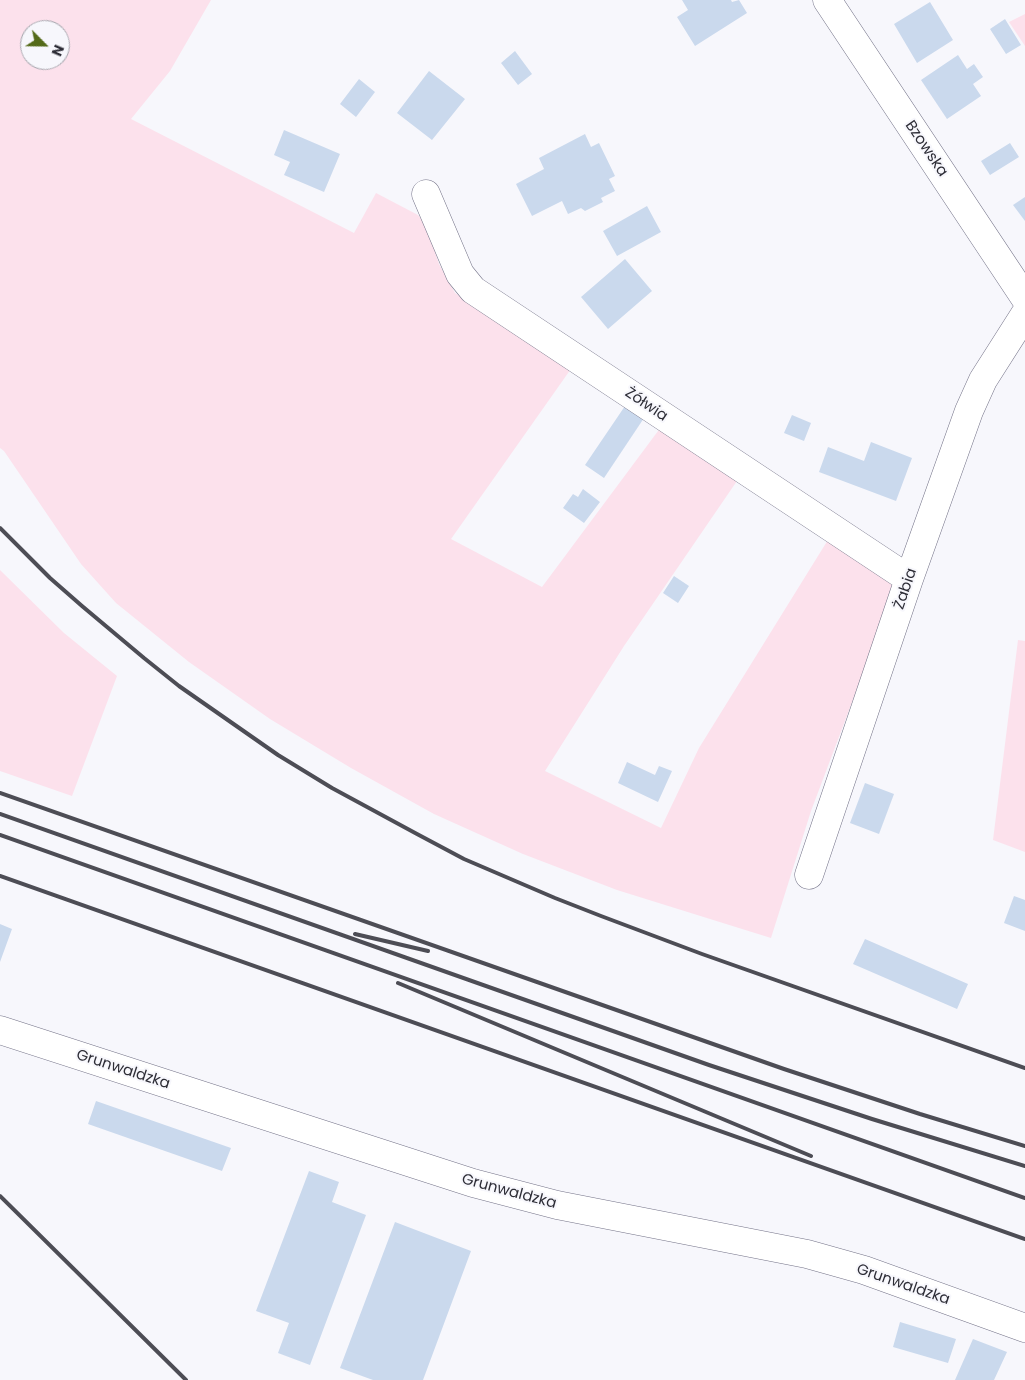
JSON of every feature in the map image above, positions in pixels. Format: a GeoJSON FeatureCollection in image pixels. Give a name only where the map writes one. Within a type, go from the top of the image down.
{"type":"FeatureCollection","features":[{"type":"Feature","properties":{"kind":"street","name":"Bzowska"},"geometry":{"type":"LineString","coordinates":[[827,0],[1025,298]]}},
{"type":"Feature","properties":{"kind":"street","name":"Żółwia"},"geometry":{"type":"LineString","coordinates":[[426,194],[460,274],[473,290],[909,579]]}},
{"type":"Feature","properties":{"kind":"street","name":"Żabia"},"geometry":{"type":"LineString","coordinates":[[809,875],[909,579],[969,411],[983,380],[1025,314]]}},
{"type":"Feature","properties":{"kind":"street","name":"Grunwaldzka"},"geometry":{"type":"LineString","coordinates":[[0,1030],[473,1183],[557,1205],[806,1254],[864,1270],[1025,1328]]}},
{"type":"Feature","properties":{"kind":"shaded area"},"geometry":{"type":"Polygon","coordinates":[[[0,0],[211,0],[170,71],[131,119],[354,233],[376,193],[418,215],[426,225],[439,264],[455,293],[573,366],[451,539],[542,587],[661,427],[739,478],[624,646],[545,771],[661,828],[699,748],[831,535],[894,579],[894,591],[811,811],[771,938],[617,890],[523,854],[434,814],[351,768],[270,719],[189,662],[116,603],[81,564],[4,451],[0,448],[0,0]]]}},
{"type":"Feature","properties":{"kind":"shaded area"},"geometry":{"type":"Polygon","coordinates":[[[1025,14],[1025,46],[1009,22],[1025,14]]]}},
{"type":"Feature","properties":{"kind":"shaded area"},"geometry":{"type":"Polygon","coordinates":[[[0,570],[64,633],[117,676],[72,796],[0,771],[0,570]]]}},
{"type":"Feature","properties":{"kind":"shaded area"},"geometry":{"type":"Polygon","coordinates":[[[1018,640],[1025,641],[1025,852],[993,840],[1018,640]]]}},
{"type":"Feature","properties":{"kind":"building"},"geometry":{"type":"Polygon","coordinates":[[[682,0],[731,0],[732,2],[739,0],[747,13],[695,46],[677,17],[688,10],[682,0]]]}},
{"type":"Feature","properties":{"kind":"building"},"geometry":{"type":"Polygon","coordinates":[[[930,2],[953,40],[917,63],[894,24],[930,2]]]}},
{"type":"Feature","properties":{"kind":"building"},"geometry":{"type":"Polygon","coordinates":[[[1005,19],[1021,45],[1006,54],[990,29],[1005,19]]]}},
{"type":"Feature","properties":{"kind":"building"},"geometry":{"type":"Polygon","coordinates":[[[515,51],[532,74],[518,85],[501,63],[515,51]]]}},
{"type":"Feature","properties":{"kind":"building"},"geometry":{"type":"Polygon","coordinates":[[[958,55],[967,69],[974,64],[983,77],[973,84],[981,96],[947,119],[921,80],[958,55]]]}},
{"type":"Feature","properties":{"kind":"building"},"geometry":{"type":"Polygon","coordinates":[[[429,71],[465,99],[432,140],[397,113],[429,71]]]}},
{"type":"Feature","properties":{"kind":"building"},"geometry":{"type":"Polygon","coordinates":[[[359,79],[375,92],[356,117],[340,104],[359,79]]]}},
{"type":"Feature","properties":{"kind":"building"},"geometry":{"type":"Polygon","coordinates":[[[284,130],[340,154],[324,192],[284,175],[290,162],[274,155],[284,130]]]}},
{"type":"Feature","properties":{"kind":"building"},"geometry":{"type":"Polygon","coordinates":[[[585,134],[591,147],[599,143],[615,176],[609,179],[615,191],[601,198],[603,202],[585,211],[581,208],[568,214],[562,201],[532,216],[516,184],[544,169],[539,158],[585,134]]]}},
{"type":"Feature","properties":{"kind":"building"},"geometry":{"type":"Polygon","coordinates":[[[1010,143],[1019,157],[990,175],[981,161],[1010,143]]]}},
{"type":"Feature","properties":{"kind":"building"},"geometry":{"type":"Polygon","coordinates":[[[1025,197],[1025,221],[1013,205],[1025,197]]]}},
{"type":"Feature","properties":{"kind":"building"},"geometry":{"type":"Polygon","coordinates":[[[647,206],[661,232],[617,256],[603,231],[647,206]]]}},
{"type":"Feature","properties":{"kind":"building"},"geometry":{"type":"Polygon","coordinates":[[[625,259],[652,291],[608,329],[581,297],[625,259]]]}},
{"type":"Feature","properties":{"kind":"building"},"geometry":{"type":"Polygon","coordinates":[[[625,406],[644,418],[604,478],[585,465],[625,406]]]}},
{"type":"Feature","properties":{"kind":"building"},"geometry":{"type":"Polygon","coordinates":[[[792,415],[811,423],[804,441],[784,433],[792,415]]]}},
{"type":"Feature","properties":{"kind":"building"},"geometry":{"type":"Polygon","coordinates":[[[871,442],[912,458],[896,501],[819,472],[828,447],[864,461],[871,442]]]}},
{"type":"Feature","properties":{"kind":"building"},"geometry":{"type":"Polygon","coordinates":[[[583,489],[600,502],[584,523],[563,508],[573,494],[578,497],[583,489]]]}},
{"type":"Feature","properties":{"kind":"building"},"geometry":{"type":"Polygon","coordinates":[[[674,576],[689,586],[678,603],[663,593],[674,576]]]}},
{"type":"Feature","properties":{"kind":"building"},"geometry":{"type":"Polygon","coordinates":[[[627,762],[655,775],[659,766],[672,771],[658,802],[618,783],[627,762]]]}},
{"type":"Feature","properties":{"kind":"building"},"geometry":{"type":"Polygon","coordinates":[[[865,783],[894,794],[879,834],[850,823],[865,783]]]}},
{"type":"Feature","properties":{"kind":"building"},"geometry":{"type":"Polygon","coordinates":[[[1014,896],[1025,900],[1025,931],[1004,923],[1014,896]]]}},
{"type":"Feature","properties":{"kind":"building"},"geometry":{"type":"Polygon","coordinates":[[[0,924],[12,929],[0,962],[0,924]]]}},
{"type":"Feature","properties":{"kind":"building"},"geometry":{"type":"Polygon","coordinates":[[[865,939],[968,984],[957,1009],[853,964],[865,939]]]}},
{"type":"Feature","properties":{"kind":"building"},"geometry":{"type":"Polygon","coordinates":[[[96,1101],[231,1148],[222,1171],[88,1124],[96,1101]]]}},
{"type":"Feature","properties":{"kind":"building"},"geometry":{"type":"Polygon","coordinates":[[[309,1171],[339,1182],[332,1202],[366,1215],[310,1365],[278,1353],[289,1323],[256,1311],[309,1171]]]}},
{"type":"Feature","properties":{"kind":"building"},"geometry":{"type":"Polygon","coordinates":[[[395,1222],[471,1251],[423,1380],[373,1380],[340,1368],[395,1222]]]}},
{"type":"Feature","properties":{"kind":"building"},"geometry":{"type":"Polygon","coordinates":[[[900,1322],[956,1339],[948,1363],[893,1347],[900,1322]]]}},
{"type":"Feature","properties":{"kind":"building"},"geometry":{"type":"Polygon","coordinates":[[[973,1339],[1007,1352],[994,1380],[955,1380],[973,1339]]]}},
{"type":"Feature","properties":{"kind":"railway"},"geometry":{"type":"LineString","coordinates":[[0,528],[50,578],[179,686],[278,755],[332,788],[464,859],[555,898],[702,954],[1025,1068]]}},
{"type":"Feature","properties":{"kind":"railway"},"geometry":{"type":"LineString","coordinates":[[0,793],[784,1069],[1025,1146]]}},
{"type":"Feature","properties":{"kind":"railway"},"geometry":{"type":"LineString","coordinates":[[0,814],[709,1065],[872,1119],[1025,1166]]}},
{"type":"Feature","properties":{"kind":"railway"},"geometry":{"type":"LineString","coordinates":[[0,835],[1025,1198]]}},
{"type":"Feature","properties":{"kind":"railway"},"geometry":{"type":"LineString","coordinates":[[0,876],[1025,1239]]}},
{"type":"Feature","properties":{"kind":"railway"},"geometry":{"type":"LineString","coordinates":[[355,934],[428,951]]}},
{"type":"Feature","properties":{"kind":"railway"},"geometry":{"type":"LineString","coordinates":[[398,983],[811,1156]]}},
{"type":"Feature","properties":{"kind":"railway"},"geometry":{"type":"LineString","coordinates":[[0,1196],[186,1380]]}}]}
